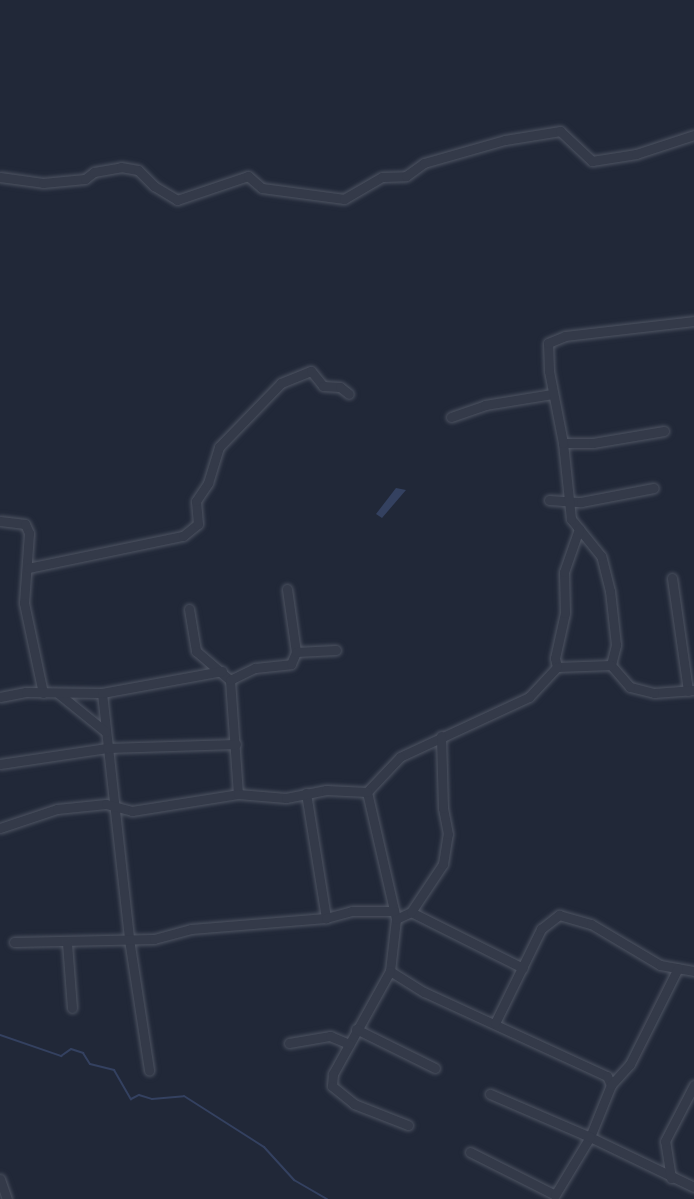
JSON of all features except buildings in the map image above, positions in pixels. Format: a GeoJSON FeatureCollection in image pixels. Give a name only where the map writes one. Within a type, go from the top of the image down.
{"type":"FeatureCollection","features":[{"type":"Feature","properties":{"kind":"street"},"geometry":{"type":"LineString","coordinates":[[0,177],[43,183],[85,179],[94,172],[121,167],[138,170],[154,186],[177,200],[248,176],[262,188],[344,199],[382,177],[406,176],[424,163],[505,140],[560,131],[592,161],[636,154],[694,135]]}},
{"type":"Feature","properties":{"kind":"street"},"geometry":{"type":"LineString","coordinates":[[612,665],[616,645],[610,591],[601,556],[571,519],[564,443],[552,394],[548,344],[566,336],[694,321]]}},
{"type":"Feature","properties":{"kind":"street"},"geometry":{"type":"LineString","coordinates":[[28,568],[183,536],[198,524],[196,501],[208,483],[219,447],[281,383],[311,371],[323,386],[340,387],[349,394]]}},
{"type":"Feature","properties":{"kind":"street"},"geometry":{"type":"LineString","coordinates":[[451,417],[485,405],[552,394]]}},
{"type":"Feature","properties":{"kind":"street"},"geometry":{"type":"LineString","coordinates":[[564,443],[593,443],[664,431]]}},
{"type":"Feature","properties":{"kind":"street"},"geometry":{"type":"LineString","coordinates":[[549,500],[569,498],[581,502],[654,488]]}},
{"type":"Feature","properties":{"kind":"street"},"geometry":{"type":"LineString","coordinates":[[0,521],[25,524],[29,533],[24,603],[43,693]]}},
{"type":"Feature","properties":{"kind":"street"},"geometry":{"type":"LineString","coordinates":[[556,667],[555,658],[565,613],[564,572],[579,529]]}},
{"type":"Feature","properties":{"kind":"street"},"geometry":{"type":"LineString","coordinates":[[612,665],[630,687],[654,693],[691,690],[672,578]]}},
{"type":"Feature","properties":{"kind":"street"},"geometry":{"type":"LineString","coordinates":[[230,680],[255,668],[291,664],[297,652],[287,589]]}},
{"type":"Feature","properties":{"kind":"street"},"geometry":{"type":"LineString","coordinates":[[189,609],[196,651],[203,661],[222,671],[230,680],[238,794]]}},
{"type":"Feature","properties":{"kind":"street"},"geometry":{"type":"LineString","coordinates":[[297,652],[336,650]]}},
{"type":"Feature","properties":{"kind":"street"},"geometry":{"type":"LineString","coordinates":[[367,792],[400,757],[529,697],[556,667],[612,665]]}},
{"type":"Feature","properties":{"kind":"street"},"geometry":{"type":"LineString","coordinates":[[0,697],[43,693],[102,693],[222,671]]}},
{"type":"Feature","properties":{"kind":"street"},"geometry":{"type":"LineString","coordinates":[[102,693],[129,939],[149,1070]]}},
{"type":"Feature","properties":{"kind":"street"},"geometry":{"type":"LineString","coordinates":[[59,694],[106,732]]}},
{"type":"Feature","properties":{"kind":"street"},"geometry":{"type":"LineString","coordinates":[[411,912],[443,864],[448,834],[443,808],[441,736]]}},
{"type":"Feature","properties":{"kind":"street"},"geometry":{"type":"LineString","coordinates":[[0,764],[107,748],[236,744]]}},
{"type":"Feature","properties":{"kind":"street"},"geometry":{"type":"LineString","coordinates":[[0,828],[57,808],[114,806],[132,811],[238,794],[286,798],[341,789],[367,792]]}},
{"type":"Feature","properties":{"kind":"street"},"geometry":{"type":"LineString","coordinates":[[367,792],[395,915],[390,971],[333,1074],[332,1086],[354,1104],[408,1125]]}},
{"type":"Feature","properties":{"kind":"street"},"geometry":{"type":"LineString","coordinates":[[306,793],[326,918]]}},
{"type":"Feature","properties":{"kind":"street"},"geometry":{"type":"LineString","coordinates":[[14,942],[66,943],[129,939],[254,922],[326,918],[352,911],[395,915],[411,912],[523,968]]}},
{"type":"Feature","properties":{"kind":"street"},"geometry":{"type":"LineString","coordinates":[[495,1023],[541,929],[559,915],[570,915],[660,965],[694,971]]}},
{"type":"Feature","properties":{"kind":"street"},"geometry":{"type":"LineString","coordinates":[[66,943],[72,1008]]}},
{"type":"Feature","properties":{"kind":"street"},"geometry":{"type":"LineString","coordinates":[[470,1152],[559,1197],[590,1137],[611,1085],[630,1064],[678,968]]}},
{"type":"Feature","properties":{"kind":"street"},"geometry":{"type":"LineString","coordinates":[[390,971],[424,992],[586,1064],[607,1076],[611,1085]]}},
{"type":"Feature","properties":{"kind":"street"},"geometry":{"type":"LineString","coordinates":[[356,1029],[435,1068]]}},
{"type":"Feature","properties":{"kind":"street"},"geometry":{"type":"LineString","coordinates":[[289,1043],[330,1036],[349,1044]]}},
{"type":"Feature","properties":{"kind":"street"},"geometry":{"type":"LineString","coordinates":[[671,1178],[665,1141],[694,1085]]}},
{"type":"Feature","properties":{"kind":"street"},"geometry":{"type":"LineString","coordinates":[[490,1094],[590,1137],[671,1178],[694,1187]]}},
{"type":"Feature","properties":{"kind":"street"},"geometry":{"type":"LineString","coordinates":[[0,1179],[7,1199]]}},
{"type":"Feature","properties":{"kind":"water"},"geometry":{"type":"Polygon","coordinates":[[[396,488],[406,490],[382,518],[376,514],[396,488]]]}},
{"type":"Feature","properties":{"kind":"waterway"},"geometry":{"type":"LineString","coordinates":[[0,1035],[61,1056],[71,1049],[83,1053],[90,1064],[114,1070],[131,1099],[139,1095],[152,1099],[184,1096],[264,1147],[294,1180],[327,1199]]}}]}
